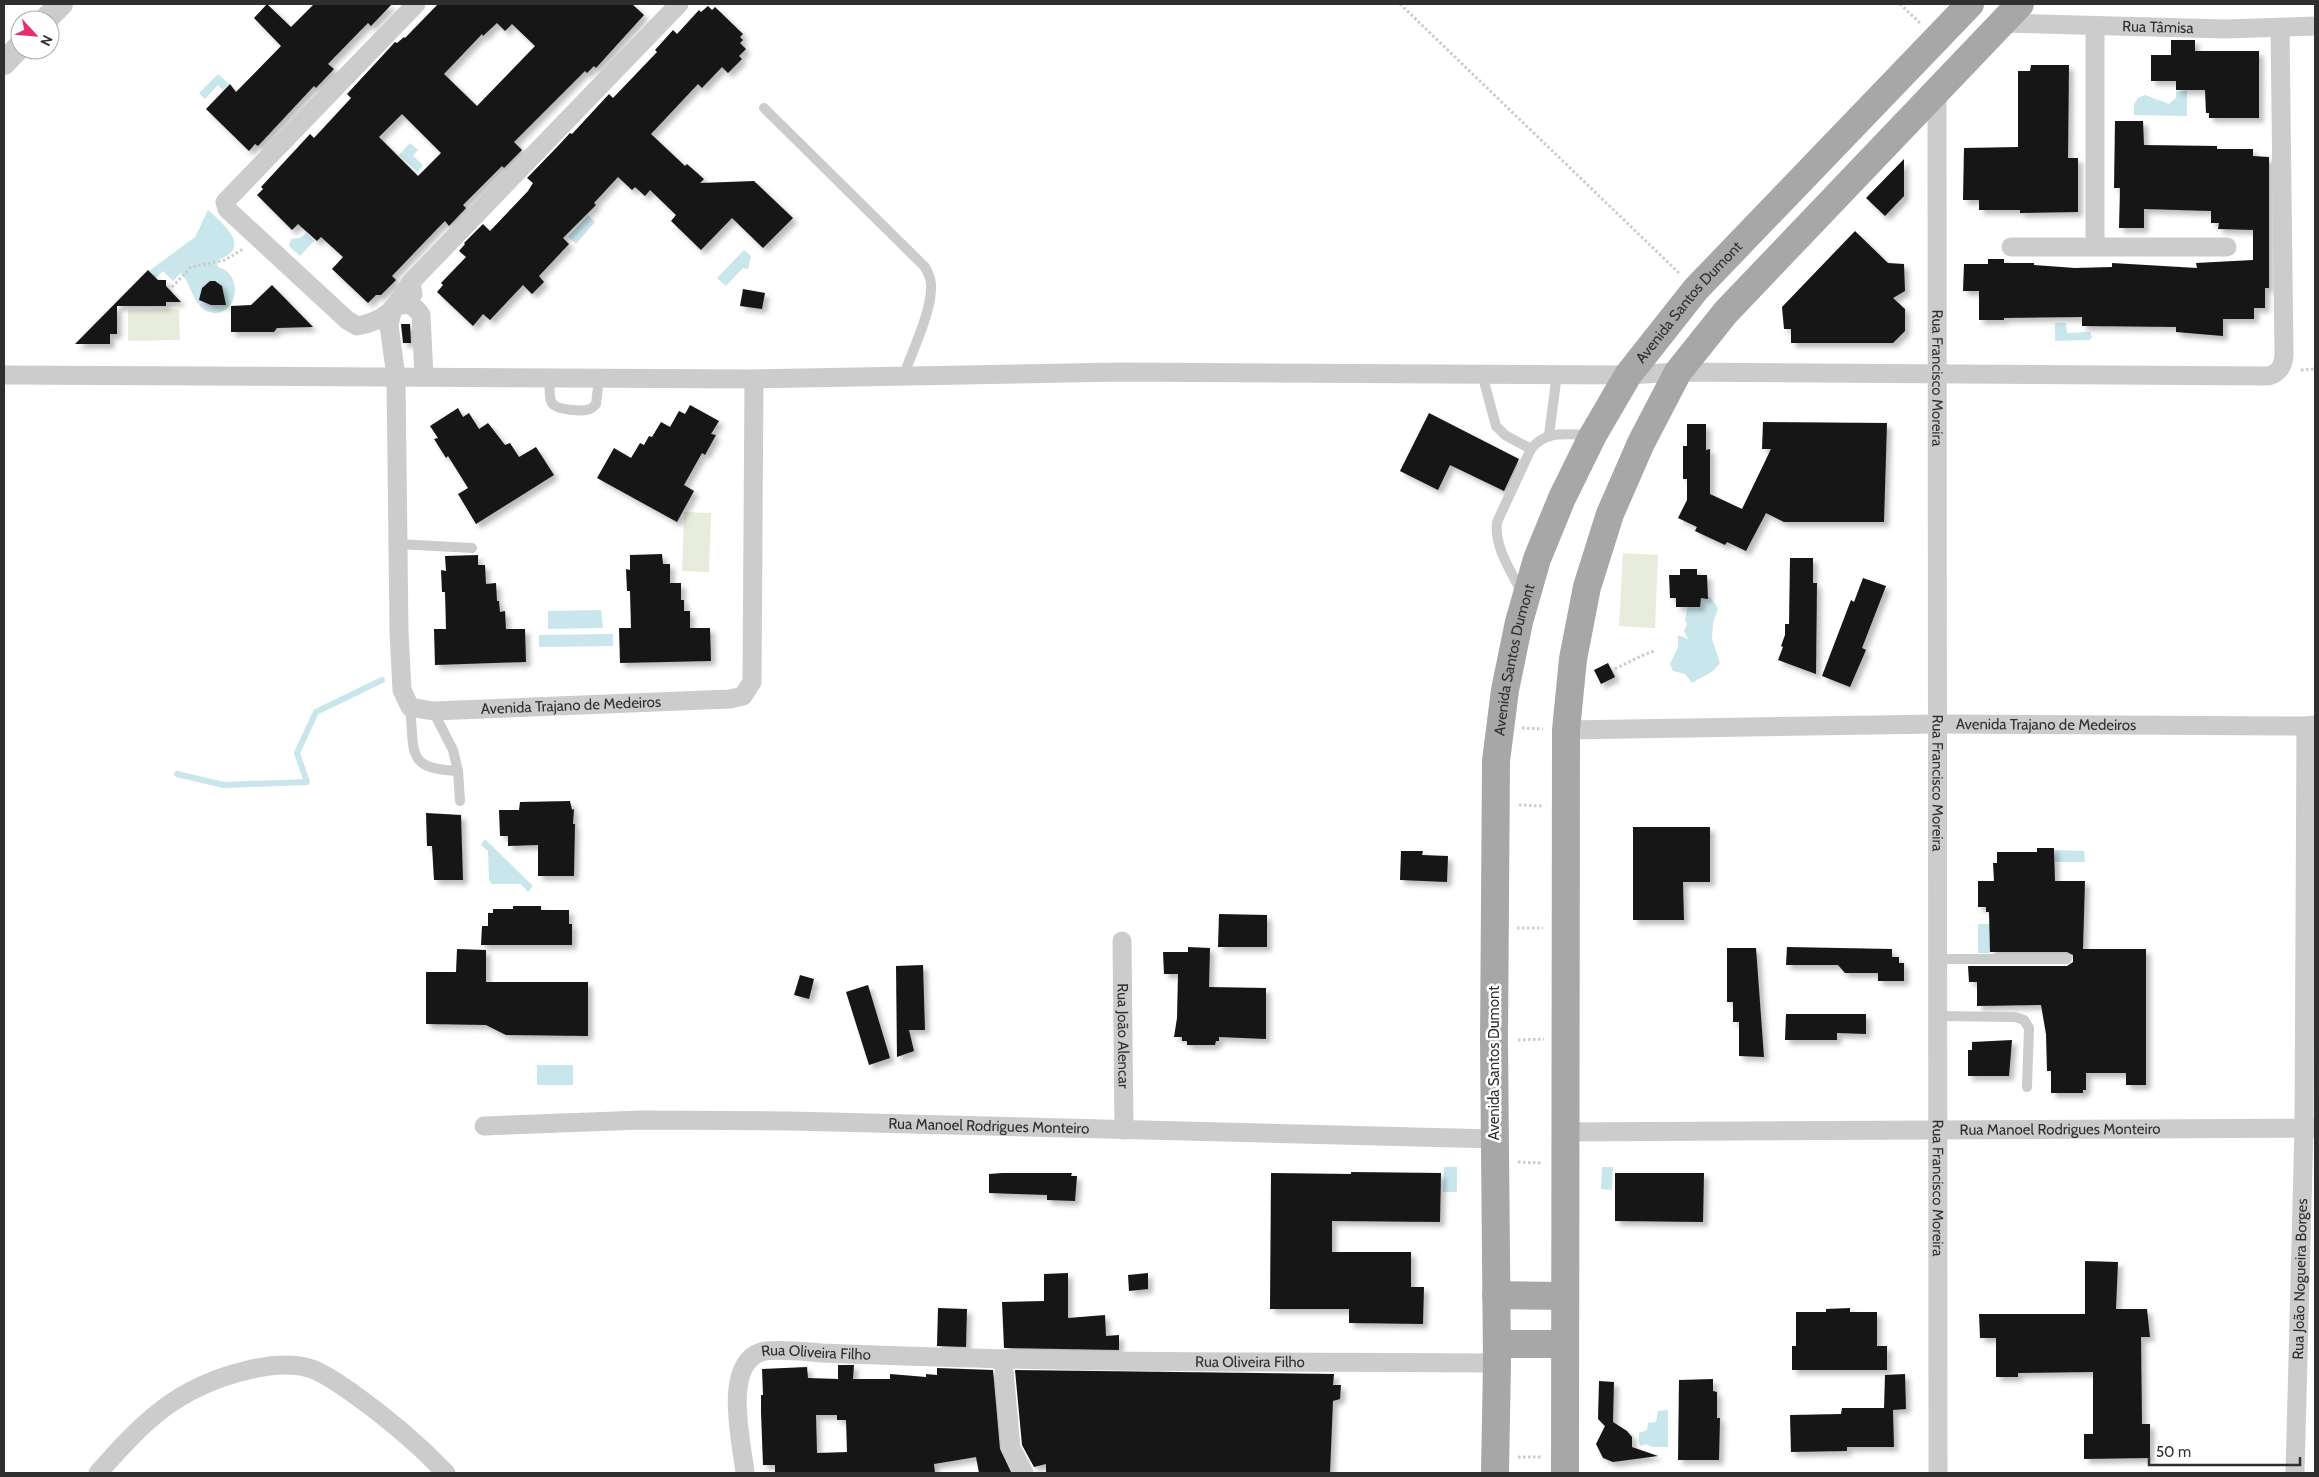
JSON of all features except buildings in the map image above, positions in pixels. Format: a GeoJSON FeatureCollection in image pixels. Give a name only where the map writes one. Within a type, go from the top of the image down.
{"type":"FeatureCollection","features":[{"type":"Feature","properties":{"kind":"main road","name":"Avenida Santos Dumont"},"geometry":{"type":"LineString","coordinates":[[1495,1465],[1497,1354],[1494,1139],[1496,761],[1505,690],[1525,600],[1537,559],[1562,498],[1593,435],[1628,375],[1696,289],[1970,4]]}},
{"type":"Feature","properties":{"kind":"main road"},"geometry":{"type":"LineString","coordinates":[[1565,1465],[1564,929],[1566,730],[1573,659],[1590,580],[1610,514],[1641,443],[1678,372],[1726,312],[2020,4]]}},
{"type":"Feature","properties":{"kind":"main road"},"geometry":{"type":"LineString","coordinates":[[1696,289],[1726,312]]}},
{"type":"Feature","properties":{"kind":"main road"},"geometry":{"type":"LineString","coordinates":[[1496,1295],[1565,1296]]}},
{"type":"Feature","properties":{"kind":"main road"},"geometry":{"type":"LineString","coordinates":[[1497,1354],[1565,1344]]}},
{"type":"Feature","properties":{"kind":"street"},"geometry":{"type":"LineString","coordinates":[[390,337],[357,326],[347,320],[227,209],[226,199],[416,4]]}},
{"type":"Feature","properties":{"kind":"street"},"geometry":{"type":"LineString","coordinates":[[357,326],[372,324],[382,319],[393,308],[411,282],[679,4]]}},
{"type":"Feature","properties":{"kind":"street","name":"Rua Tâmisa"},"geometry":{"type":"LineString","coordinates":[[2002,23],[2224,29],[2315,26]]}},
{"type":"Feature","properties":{"kind":"street"},"geometry":{"type":"LineString","coordinates":[[2095,26],[2095,246]]}},
{"type":"Feature","properties":{"kind":"street"},"geometry":{"type":"LineString","coordinates":[[4,375],[754,379],[1121,372],[1628,375],[1678,372],[2269,376],[2278,372],[2282,367],[2284,356],[2280,27]]}},
{"type":"Feature","properties":{"kind":"street","name":"Rua Francisco Moreira"},"geometry":{"type":"LineString","coordinates":[[1937,93],[1938,1473]]}},
{"type":"Feature","properties":{"kind":"street"},"geometry":{"type":"LineString","coordinates":[[2011,246],[2227,247]]}},
{"type":"Feature","properties":{"kind":"street"},"geometry":{"type":"LineString","coordinates":[[411,282],[416,308],[421,315],[424,377]]}},
{"type":"Feature","properties":{"kind":"street"},"geometry":{"type":"LineString","coordinates":[[393,308],[405,304],[416,308]]}},
{"type":"Feature","properties":{"kind":"street"},"geometry":{"type":"LineString","coordinates":[[393,308],[389,325],[396,377],[402,690],[410,707]]}},
{"type":"Feature","properties":{"kind":"street","name":"Avenida Trajano de Medeiros"},"geometry":{"type":"LineString","coordinates":[[410,707],[433,711],[730,699],[743,696],[752,682],[754,379]]}},
{"type":"Feature","properties":{"kind":"street","name":"Avenida Trajano de Medeiros"},"geometry":{"type":"LineString","coordinates":[[1566,730],[1937,724],[2311,725]]}},
{"type":"Feature","properties":{"kind":"street","name":"Rua João Nogueira Borges"},"geometry":{"type":"LineString","coordinates":[[2295,1473],[2310,1128],[2311,725]]}},
{"type":"Feature","properties":{"kind":"street","name":"Rua João Alencar"},"geometry":{"type":"LineString","coordinates":[[1122,941],[1124,1130]]}},
{"type":"Feature","properties":{"kind":"street","name":"Rua Manoel Rodrigues Monteiro"},"geometry":{"type":"LineString","coordinates":[[484,1126],[642,1120],[773,1120],[1494,1139]]}},
{"type":"Feature","properties":{"kind":"street","name":"Rua Manoel Rodrigues Monteiro"},"geometry":{"type":"LineString","coordinates":[[1565,1132],[2310,1128]]}},
{"type":"Feature","properties":{"kind":"street","name":"Rua Oliveira Filho"},"geometry":{"type":"LineString","coordinates":[[745,1473],[736,1396],[738,1380],[744,1367],[761,1352],[1256,1364],[1497,1354]]}},
{"type":"Feature","properties":{"kind":"street"},"geometry":{"type":"LineString","coordinates":[[1003,1359],[1011,1448],[1024,1473]]}},
{"type":"Feature","properties":{"kind":"street"},"geometry":{"type":"LineString","coordinates":[[98,1473],[142,1426],[177,1398],[200,1385],[221,1377],[270,1365],[312,1369],[334,1380],[391,1422],[446,1473]]}},
{"type":"Feature","properties":{"kind":"lane"},"geometry":{"type":"LineString","coordinates":[[764,108],[926,267],[931,279],[932,290],[903,377]]}},
{"type":"Feature","properties":{"kind":"lane"},"geometry":{"type":"LineString","coordinates":[[1482,374],[1496,426],[1505,435],[1531,449]]}},
{"type":"Feature","properties":{"kind":"lane"},"geometry":{"type":"LineString","coordinates":[[1549,435],[1557,374]]}},
{"type":"Feature","properties":{"kind":"lane"},"geometry":{"type":"LineString","coordinates":[[550,378],[553,405],[563,410],[590,410],[594,407],[600,378]]}},
{"type":"Feature","properties":{"kind":"lane"},"geometry":{"type":"LineString","coordinates":[[1525,600],[1499,547],[1496,533],[1497,522],[1531,449],[1538,440],[1549,435],[1593,435]]}},
{"type":"Feature","properties":{"kind":"lane"},"geometry":{"type":"LineString","coordinates":[[398,544],[472,548]]}},
{"type":"Feature","properties":{"kind":"lane"},"geometry":{"type":"LineString","coordinates":[[410,707],[415,754],[419,762],[438,770],[458,771]]}},
{"type":"Feature","properties":{"kind":"lane"},"geometry":{"type":"LineString","coordinates":[[433,711],[453,750],[458,771],[460,801]]}},
{"type":"Feature","properties":{"kind":"lane"},"geometry":{"type":"LineString","coordinates":[[1937,959],[2067,959]]}},
{"type":"Feature","properties":{"kind":"lane"},"geometry":{"type":"LineString","coordinates":[[1938,1016],[2015,1017],[2024,1020],[2029,1028],[2027,1087]]}},
{"type":"Feature","properties":{"kind":"path"},"geometry":{"type":"LineString","coordinates":[[1400,4],[1696,289]]}},
{"type":"Feature","properties":{"kind":"path"},"geometry":{"type":"LineString","coordinates":[[172,287],[191,267],[217,262],[238,254],[255,235]]}},
{"type":"Feature","properties":{"kind":"path"},"geometry":{"type":"LineString","coordinates":[[1615,669],[1654,651]]}},
{"type":"Feature","properties":{"kind":"path"},"geometry":{"type":"LineString","coordinates":[[1501,727],[1566,730]]}},
{"type":"Feature","properties":{"kind":"path"},"geometry":{"type":"LineString","coordinates":[[1496,804],[1565,807]]}},
{"type":"Feature","properties":{"kind":"path"},"geometry":{"type":"LineString","coordinates":[[1495,927],[1564,929]]}},
{"type":"Feature","properties":{"kind":"path"},"geometry":{"type":"LineString","coordinates":[[1494,1041],[1565,1039]]}},
{"type":"Feature","properties":{"kind":"path"},"geometry":{"type":"LineString","coordinates":[[1495,1465],[1565,1465]]}},
{"type":"Feature","properties":{"kind":"green space"},"geometry":{"type":"Polygon","coordinates":[[[179,309],[180,340],[128,341],[128,310],[179,309]]]}},
{"type":"Feature","properties":{"kind":"green space"},"geometry":{"type":"Polygon","coordinates":[[[684,512],[711,513],[709,572],[682,571],[684,512]]]}},
{"type":"Feature","properties":{"kind":"green space"},"geometry":{"type":"Polygon","coordinates":[[[1623,553],[1658,555],[1655,628],[1619,626],[1623,553]]]}},
{"type":"Feature","properties":{"kind":"water"},"geometry":{"type":"Polygon","coordinates":[[[218,74],[229,84],[223,90],[218,85],[205,99],[199,93],[218,74]]]}},
{"type":"Feature","properties":{"kind":"water"},"geometry":{"type":"Polygon","coordinates":[[[2176,91],[2187,91],[2187,116],[2134,115],[2134,104],[2138,98],[2145,95],[2169,104],[2176,98],[2176,91]]]}},
{"type":"Feature","properties":{"kind":"water"},"geometry":{"type":"Polygon","coordinates":[[[410,143],[418,150],[413,156],[423,165],[418,172],[399,155],[410,143]]]}},
{"type":"Feature","properties":{"kind":"water"},"geometry":{"type":"Polygon","coordinates":[[[208,210],[227,229],[234,243],[233,249],[228,255],[217,260],[218,267],[232,277],[235,293],[233,301],[222,312],[214,313],[207,311],[197,302],[181,273],[173,281],[163,271],[156,278],[149,271],[195,237],[208,210]]]}},
{"type":"Feature","properties":{"kind":"water"},"geometry":{"type":"Polygon","coordinates":[[[588,215],[595,222],[576,244],[568,237],[588,215]]]}},
{"type":"Feature","properties":{"kind":"water"},"geometry":{"type":"Polygon","coordinates":[[[306,233],[314,241],[300,256],[289,246],[291,239],[300,238],[306,233]]]}},
{"type":"Feature","properties":{"kind":"water"},"geometry":{"type":"Polygon","coordinates":[[[744,250],[751,256],[748,269],[743,268],[726,286],[717,278],[744,250]]]}},
{"type":"Feature","properties":{"kind":"water"},"geometry":{"type":"Polygon","coordinates":[[[2055,323],[2066,323],[2067,333],[2090,332],[2092,337],[2090,340],[2055,341],[2055,323]]]}},
{"type":"Feature","properties":{"kind":"water"},"geometry":{"type":"Polygon","coordinates":[[[1710,597],[1718,608],[1713,623],[1712,639],[1720,663],[1713,671],[1692,683],[1685,674],[1673,671],[1670,664],[1678,647],[1678,635],[1688,639],[1684,631],[1687,624],[1685,620],[1688,605],[1697,598],[1710,597]]]}},
{"type":"Feature","properties":{"kind":"water"},"geometry":{"type":"Polygon","coordinates":[[[601,610],[603,628],[548,629],[548,611],[601,610]]]}},
{"type":"Feature","properties":{"kind":"water"},"geometry":{"type":"Polygon","coordinates":[[[613,634],[613,646],[539,647],[539,635],[613,634]]]}},
{"type":"Feature","properties":{"kind":"water"},"geometry":{"type":"Polygon","coordinates":[[[485,839],[533,886],[528,892],[521,884],[492,884],[489,880],[488,851],[481,845],[485,839]]]}},
{"type":"Feature","properties":{"kind":"water"},"geometry":{"type":"Polygon","coordinates":[[[2055,850],[2084,851],[2085,862],[2055,862],[2055,850]]]}},
{"type":"Feature","properties":{"kind":"water"},"geometry":{"type":"Polygon","coordinates":[[[1978,924],[1990,924],[1990,953],[1978,953],[1978,924]]]}},
{"type":"Feature","properties":{"kind":"water"},"geometry":{"type":"Polygon","coordinates":[[[537,1065],[573,1065],[573,1085],[537,1085],[537,1065]]]}},
{"type":"Feature","properties":{"kind":"water"},"geometry":{"type":"Polygon","coordinates":[[[1444,1167],[1457,1167],[1457,1192],[1443,1192],[1444,1167]]]}},
{"type":"Feature","properties":{"kind":"water"},"geometry":{"type":"Polygon","coordinates":[[[1602,1167],[1613,1167],[1612,1190],[1601,1189],[1602,1167]]]}},
{"type":"Feature","properties":{"kind":"water"},"geometry":{"type":"Polygon","coordinates":[[[1668,1410],[1668,1447],[1652,1447],[1646,1444],[1641,1446],[1639,1433],[1647,1430],[1648,1423],[1656,1422],[1658,1411],[1668,1410]]]}},
{"type":"Feature","properties":{"kind":"waterway"},"geometry":{"type":"LineString","coordinates":[[177,774],[224,785],[307,782],[297,753],[316,712],[382,680]]}}]}
